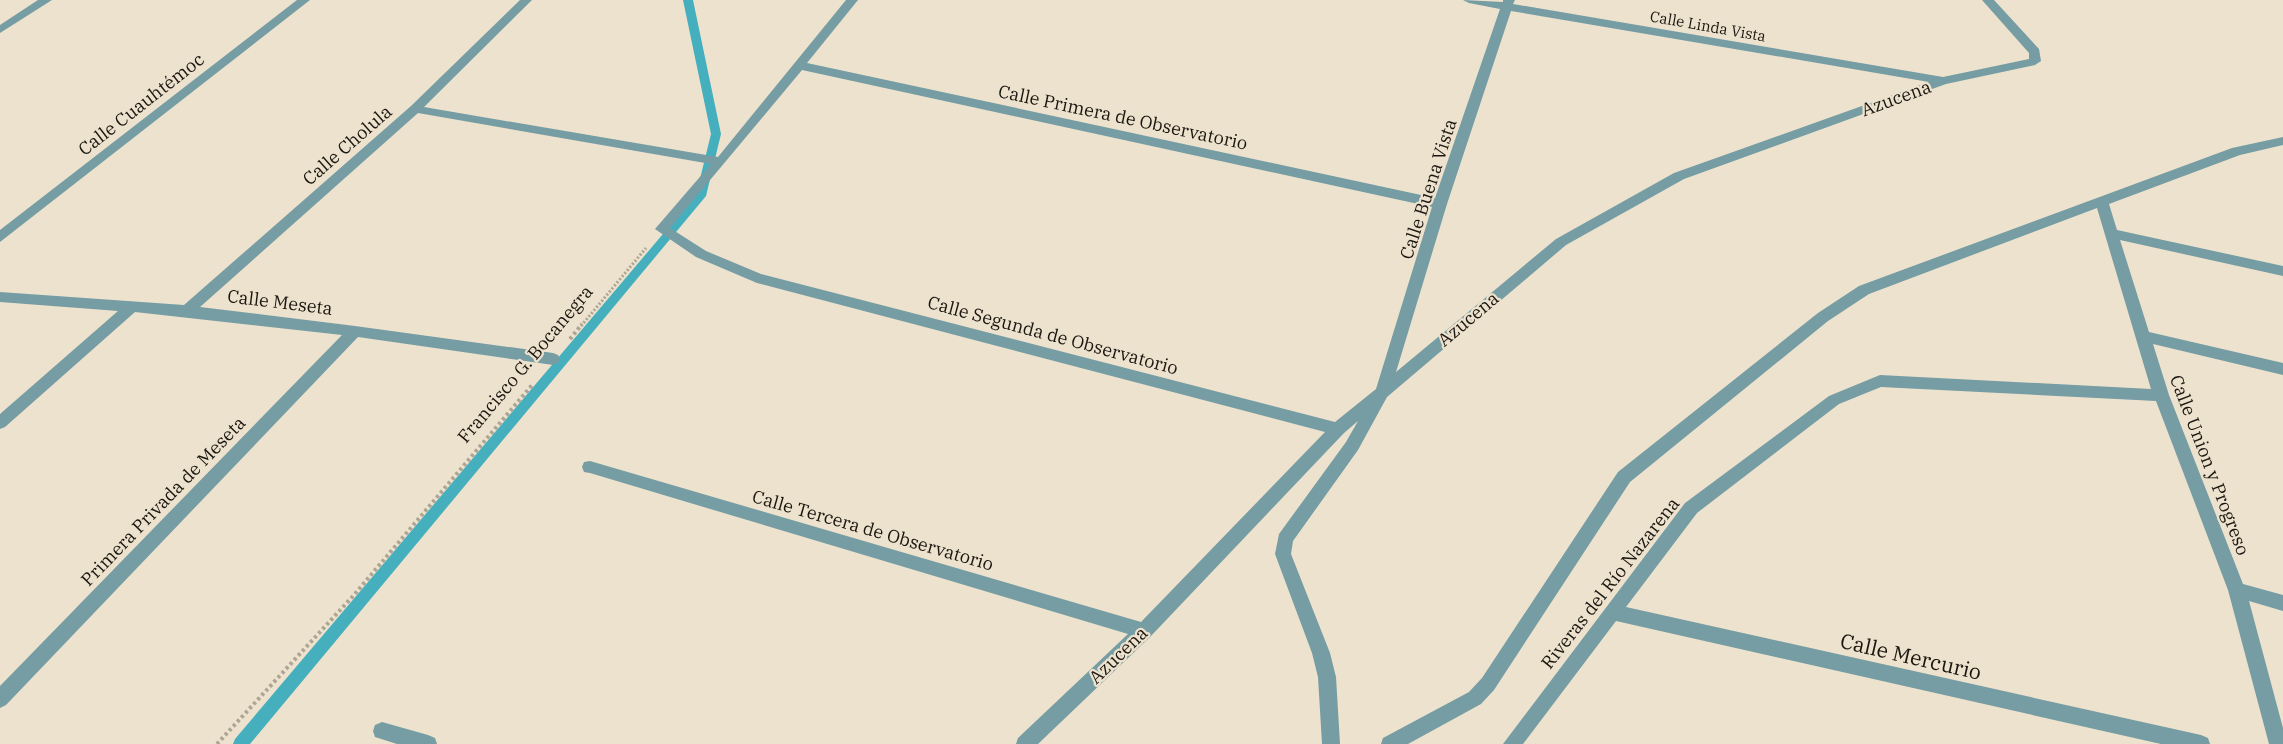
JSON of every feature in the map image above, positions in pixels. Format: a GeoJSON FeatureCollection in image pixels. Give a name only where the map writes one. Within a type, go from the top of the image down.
{"type":"FeatureCollection","features":[{"type":"Feature","properties":{"kind":"street"},"geometry":{"type":"LineString","coordinates":[[0,30],[46,0]]}},
{"type":"Feature","properties":{"kind":"street","name":"Calle Cuauhtémoc"},"geometry":{"type":"LineString","coordinates":[[0,237],[304,0]]}},
{"type":"Feature","properties":{"kind":"street","name":"Calle Cholula"},"geometry":{"type":"LineString","coordinates":[[187,311],[415,109],[526,0]]}},
{"type":"Feature","properties":{"kind":"street"},"geometry":{"type":"LineString","coordinates":[[662,229],[745,133],[798,64],[852,0]]}},
{"type":"Feature","properties":{"kind":"street","name":"Calle Linda Vista"},"geometry":{"type":"LineString","coordinates":[[1468,0],[1508,4],[1943,81]]}},
{"type":"Feature","properties":{"kind":"street","name":"Azucena"},"geometry":{"type":"LineString","coordinates":[[1025,744],[1144,631],[1338,429],[1561,242],[1679,176],[1943,81],[2035,61],[2036,52],[1988,0]]}},
{"type":"Feature","properties":{"kind":"street","name":"Calle Buena Vista"},"geometry":{"type":"LineString","coordinates":[[1383,390],[1440,204],[1508,4]]}},
{"type":"Feature","properties":{"kind":"street","name":"Calle Primera de Observatorio"},"geometry":{"type":"LineString","coordinates":[[798,64],[1440,204]]}},
{"type":"Feature","properties":{"kind":"street"},"geometry":{"type":"LineString","coordinates":[[415,109],[719,161]]}},
{"type":"Feature","properties":{"kind":"street"},"geometry":{"type":"LineString","coordinates":[[1390,744],[1475,698],[1488,684],[1624,477],[1823,317],[1864,290],[2238,151],[2283,141]]}},
{"type":"Feature","properties":{"kind":"street","name":"Calle Union y Progreso"},"geometry":{"type":"LineString","coordinates":[[2101,201],[2161,395],[2237,590],[2278,744]]}},
{"type":"Feature","properties":{"kind":"street","name":"Calle Segunda de Observatorio"},"geometry":{"type":"LineString","coordinates":[[662,229],[701,254],[757,278],[1338,429]]}},
{"type":"Feature","properties":{"kind":"street"},"geometry":{"type":"LineString","coordinates":[[2110,233],[2283,271]]}},
{"type":"Feature","properties":{"kind":"street","name":"Calle Meseta"},"geometry":{"type":"LineString","coordinates":[[0,297],[187,311],[355,331],[553,359]]}},
{"type":"Feature","properties":{"kind":"street"},"geometry":{"type":"LineString","coordinates":[[0,423],[132,307]]}},
{"type":"Feature","properties":{"kind":"street","name":"Primera Privada de Meseta"},"geometry":{"type":"LineString","coordinates":[[0,699],[355,331]]}},
{"type":"Feature","properties":{"kind":"street"},"geometry":{"type":"LineString","coordinates":[[2142,336],[2283,369]]}},
{"type":"Feature","properties":{"kind":"street","name":"Riveras del Río Nazarena"},"geometry":{"type":"LineString","coordinates":[[1512,744],[1691,508],[1834,400],[1880,381],[2161,395]]}},
{"type":"Feature","properties":{"kind":"street"},"geometry":{"type":"LineString","coordinates":[[1331,744],[1323,661],[1283,554],[1285,539],[1352,446],[1383,390]]}},
{"type":"Feature","properties":{"kind":"street","name":"Calle Tercera de Observatorio"},"geometry":{"type":"LineString","coordinates":[[590,467],[1144,631]]}},
{"type":"Feature","properties":{"kind":"street"},"geometry":{"type":"LineString","coordinates":[[2237,590],[2283,603]]}},
{"type":"Feature","properties":{"kind":"street","name":"Calle Mercurio"},"geometry":{"type":"LineString","coordinates":[[1612,612],[2201,744]]}},
{"type":"Feature","properties":{"kind":"street"},"geometry":{"type":"LineString","coordinates":[[382,731],[428,744]]}},
{"type":"Feature","properties":{"kind":"path","name":"Francisco G. Bocanegra"},"geometry":{"type":"LineString","coordinates":[[217,744],[354,595],[662,229]]}},
{"type":"Feature","properties":{"kind":"waterway"},"geometry":{"type":"LineString","coordinates":[[240,744],[701,196],[716,134],[688,0]]}}]}
